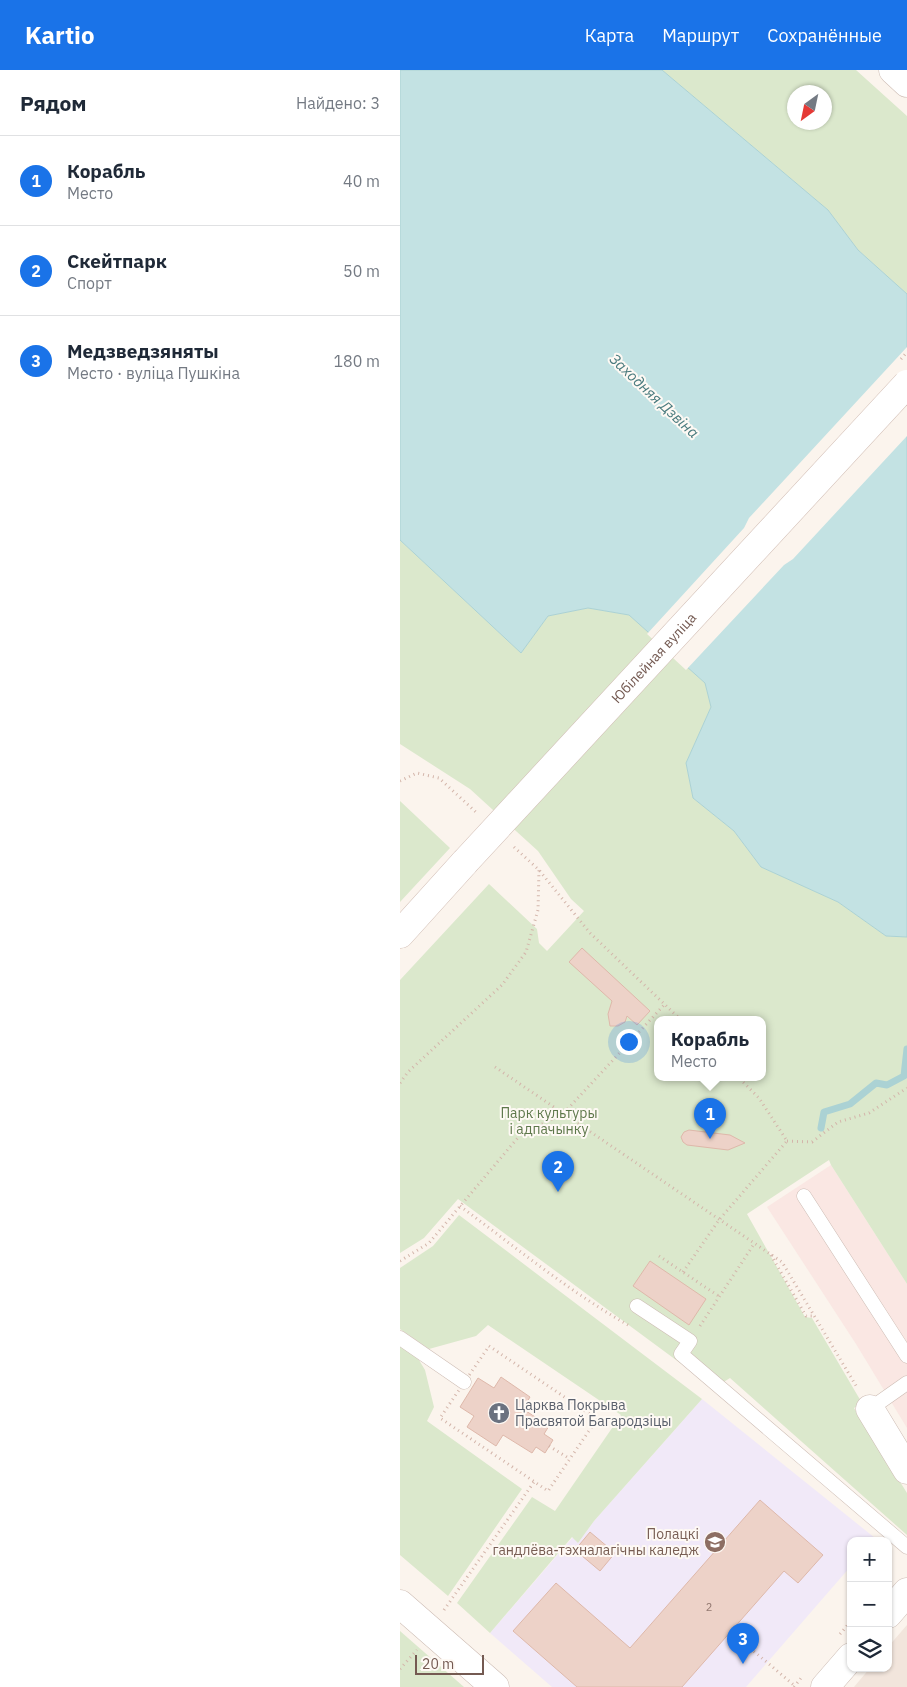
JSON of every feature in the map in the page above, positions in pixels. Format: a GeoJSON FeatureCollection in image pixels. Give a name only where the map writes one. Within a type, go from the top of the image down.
{"type":"FeatureCollection","features":[{"type":"Feature","properties":{"kind":"main road"},"geometry":{"type":"LineString","coordinates":[[893,70],[907,83]]}},
{"type":"Feature","properties":{"kind":"main road","name":"Юбілейная вуліца"},"geometry":{"type":"LineString","coordinates":[[400,934],[907,384]]}},
{"type":"Feature","properties":{"kind":"main road"},"geometry":{"type":"LineString","coordinates":[[870,1409],[907,1470]]}},
{"type":"Feature","properties":{"kind":"main road"},"geometry":{"type":"LineString","coordinates":[[892,1609],[907,1592]]}},
{"type":"Feature","properties":{"kind":"main road"},"geometry":{"type":"LineString","coordinates":[[400,1604],[494,1687]]}},
{"type":"Feature","properties":{"kind":"main road"},"geometry":{"type":"LineString","coordinates":[[825,1687],[847,1662]]}},
{"type":"Feature","properties":{"kind":"lane"},"geometry":{"type":"LineString","coordinates":[[804,1196],[907,1356]]}},
{"type":"Feature","properties":{"kind":"lane"},"geometry":{"type":"LineString","coordinates":[[637,1306],[690,1341],[681,1354],[907,1547]]}},
{"type":"Feature","properties":{"kind":"lane"},"geometry":{"type":"LineString","coordinates":[[400,1338],[464,1382]]}},
{"type":"Feature","properties":{"kind":"lane"},"geometry":{"type":"LineString","coordinates":[[870,1409],[907,1383]]}},
{"type":"Feature","properties":{"kind":"path"},"geometry":{"type":"LineString","coordinates":[[400,1083],[408,1072],[502,986],[526,952],[538,910],[539,870]]}},
{"type":"Feature","properties":{"kind":"path"},"geometry":{"type":"LineString","coordinates":[[600,942],[677,1016]]}},
{"type":"Feature","properties":{"kind":"path"},"geometry":{"type":"LineString","coordinates":[[400,1261],[428,1242],[520,1134],[563,1114],[665,1004]]}},
{"type":"Feature","properties":{"kind":"path"},"geometry":{"type":"LineString","coordinates":[[495,1067],[782,1262],[870,1409]]}},
{"type":"Feature","properties":{"kind":"path"},"geometry":{"type":"LineString","coordinates":[[742,1081],[758,1098],[787,1141]]}},
{"type":"Feature","properties":{"kind":"path"},"geometry":{"type":"LineString","coordinates":[[787,1141],[812,1142],[838,1122],[869,1113],[907,1088]]}},
{"type":"Feature","properties":{"kind":"path"},"geometry":{"type":"LineString","coordinates":[[683,1272],[719,1220],[787,1141]]}},
{"type":"Feature","properties":{"kind":"path"},"geometry":{"type":"LineString","coordinates":[[460,1206],[558,1278],[611,1315],[634,1328]]}},
{"type":"Feature","properties":{"kind":"path"},"geometry":{"type":"LineString","coordinates":[[690,1341],[754,1244]]}},
{"type":"Feature","properties":{"kind":"path"},"geometry":{"type":"LineString","coordinates":[[771,1255],[806,1316],[814,1316]]}},
{"type":"Feature","properties":{"kind":"path"},"geometry":{"type":"LineString","coordinates":[[659,1256],[720,1296]]}},
{"type":"Feature","properties":{"kind":"path"},"geometry":{"type":"LineString","coordinates":[[489,1346],[597,1419],[548,1491],[440,1418],[464,1382],[489,1346]]}},
{"type":"Feature","properties":{"kind":"path"},"geometry":{"type":"LineString","coordinates":[[549,1446],[570,1459]]}},
{"type":"Feature","properties":{"kind":"path"},"geometry":{"type":"LineString","coordinates":[[452,1599],[534,1482]]}},
{"type":"Feature","properties":{"kind":"path"},"geometry":{"type":"LineString","coordinates":[[731,1632],[794,1686]]}},
{"type":"Feature","properties":{"kind":"path"},"geometry":{"type":"LineString","coordinates":[[400,1669],[419,1648]]}},
{"type":"Feature","properties":{"kind":"shaded area"},"geometry":{"type":"Polygon","coordinates":[[[831,1165],[907,1284],[907,1428],[856,1344],[767,1207],[831,1165]]]}},
{"type":"Feature","properties":{"kind":"shaded area","name":"Полацкі гандлёва-тэхналагічны каледж"},"geometry":{"type":"Polygon","coordinates":[[[702,1399],[874,1537],[847,1537],[847,1571],[746,1687],[552,1687],[490,1633],[573,1537],[578,1543],[594,1521],[702,1399]]]}},
{"type":"Feature","properties":{"kind":"shaded area"},"geometry":{"type":"Polygon","coordinates":[[[907,1625],[907,1687],[854,1687],[867,1672],[892,1672],[892,1642],[907,1625]]]}},
{"type":"Feature","properties":{"kind":"green space"},"geometry":{"type":"Polygon","coordinates":[[[662,70],[856,70],[907,116],[907,294],[858,250],[828,210],[662,70]]]}},
{"type":"Feature","properties":{"kind":"green space","name":"Парк культуры і адпачынку"},"geometry":{"type":"Polygon","coordinates":[[[400,540],[521,653],[548,616],[588,608],[629,615],[705,683],[711,707],[686,763],[693,798],[734,831],[761,867],[838,902],[886,936],[907,937],[907,1284],[829,1160],[747,1214],[805,1317],[812,1318],[862,1403],[854,1408],[907,1493],[907,1535],[730,1378],[714,1388],[458,1199],[424,1238],[400,1253],[400,980],[489,884],[537,929],[539,943],[547,951],[584,911],[571,899],[538,851],[470,789],[400,744],[400,540]]]}},
{"type":"Feature","properties":{"kind":"green space"},"geometry":{"type":"Polygon","coordinates":[[[400,801],[450,848],[400,902],[400,801]]]}},
{"type":"Feature","properties":{"kind":"green space"},"geometry":{"type":"Polygon","coordinates":[[[459,1215],[702,1399],[594,1521],[578,1543],[572,1537],[490,1633],[457,1603],[532,1497],[555,1511],[621,1415],[488,1325],[476,1336],[429,1349],[400,1329],[400,1268],[433,1246],[459,1215]]]}},
{"type":"Feature","properties":{"kind":"green space"},"geometry":{"type":"Polygon","coordinates":[[[400,1344],[416,1355],[425,1370],[434,1407],[427,1421],[522,1489],[448,1596],[400,1555],[400,1344]]]}},
{"type":"Feature","properties":{"kind":"green space"},"geometry":{"type":"Polygon","coordinates":[[[400,1631],[464,1687],[400,1687],[400,1631]]]}},
{"type":"Feature","properties":{"kind":"water","name":"Заходняя Дзвіна"},"geometry":{"type":"Polygon","coordinates":[[[400,70],[662,70],[828,210],[858,250],[907,294],[907,937],[886,936],[838,902],[761,867],[734,831],[693,798],[686,763],[711,707],[705,683],[629,615],[588,608],[548,616],[521,653],[400,540],[400,70]]]}},
{"type":"Feature","properties":{"kind":"pier"},"geometry":{"type":"Polygon","coordinates":[[[907,347],[907,436],[793,559],[784,565],[686,670],[647,634],[744,528],[749,518],[907,347]]]}},
{"type":"Feature","properties":{"kind":"building"},"geometry":{"type":"Polygon","coordinates":[[[582,948],[650,1011],[637,1025],[627,1016],[625,1022],[618,1026],[610,1026],[608,1014],[612,1001],[569,962],[582,948]]]}},
{"type":"Feature","properties":{"kind":"building"},"geometry":{"type":"Polygon","coordinates":[[[689,1130],[730,1135],[745,1143],[728,1150],[687,1145],[681,1137],[684,1132],[689,1130]]]}},
{"type":"Feature","properties":{"kind":"building"},"geometry":{"type":"Polygon","coordinates":[[[650,1261],[706,1299],[689,1325],[633,1286],[650,1261]]]}},
{"type":"Feature","properties":{"kind":"building","name":"Царква Покрыва Прасвятой Багародзіцы"},"geometry":{"type":"Polygon","coordinates":[[[501,1377],[530,1397],[523,1409],[549,1426],[544,1434],[553,1440],[545,1453],[536,1447],[532,1453],[503,1435],[496,1446],[467,1427],[474,1416],[460,1407],[478,1378],[494,1388],[501,1377]]]}},
{"type":"Feature","properties":{"kind":"building"},"geometry":{"type":"Polygon","coordinates":[[[760,1500],[823,1555],[798,1583],[784,1571],[682,1687],[577,1687],[513,1631],[556,1583],[630,1648],[760,1500]]]}},
{"type":"Feature","properties":{"kind":"building"},"geometry":{"type":"Polygon","coordinates":[[[590,1532],[615,1553],[600,1571],[575,1550],[590,1532]]]}},
{"type":"Feature","properties":{"kind":"waterway"},"geometry":{"type":"LineString","coordinates":[[821,1128],[824,1112],[850,1104],[876,1083],[887,1085],[904,1076],[907,1049]]}},
{"type":"Feature","properties":{"kind":"place","name":"Корабль"},"geometry":{"type":"Point","coordinates":[710,1139]}},
{"type":"Feature","properties":{"kind":"place","name":"Скейтпарк"},"geometry":{"type":"Point","coordinates":[558,1192]}},
{"type":"Feature","properties":{"kind":"place","name":"Царква Покрыва Прасвятой Багародзіцы"},"geometry":{"type":"Point","coordinates":[499,1413]}},
{"type":"Feature","properties":{"kind":"place","name":"Полацкі гандлёва-тэхналагічны каледж"},"geometry":{"type":"Point","coordinates":[715,1542]}},
{"type":"Feature","properties":{"kind":"place","name":"Медзведзяняты"},"geometry":{"type":"Point","coordinates":[743,1664]}}]}
